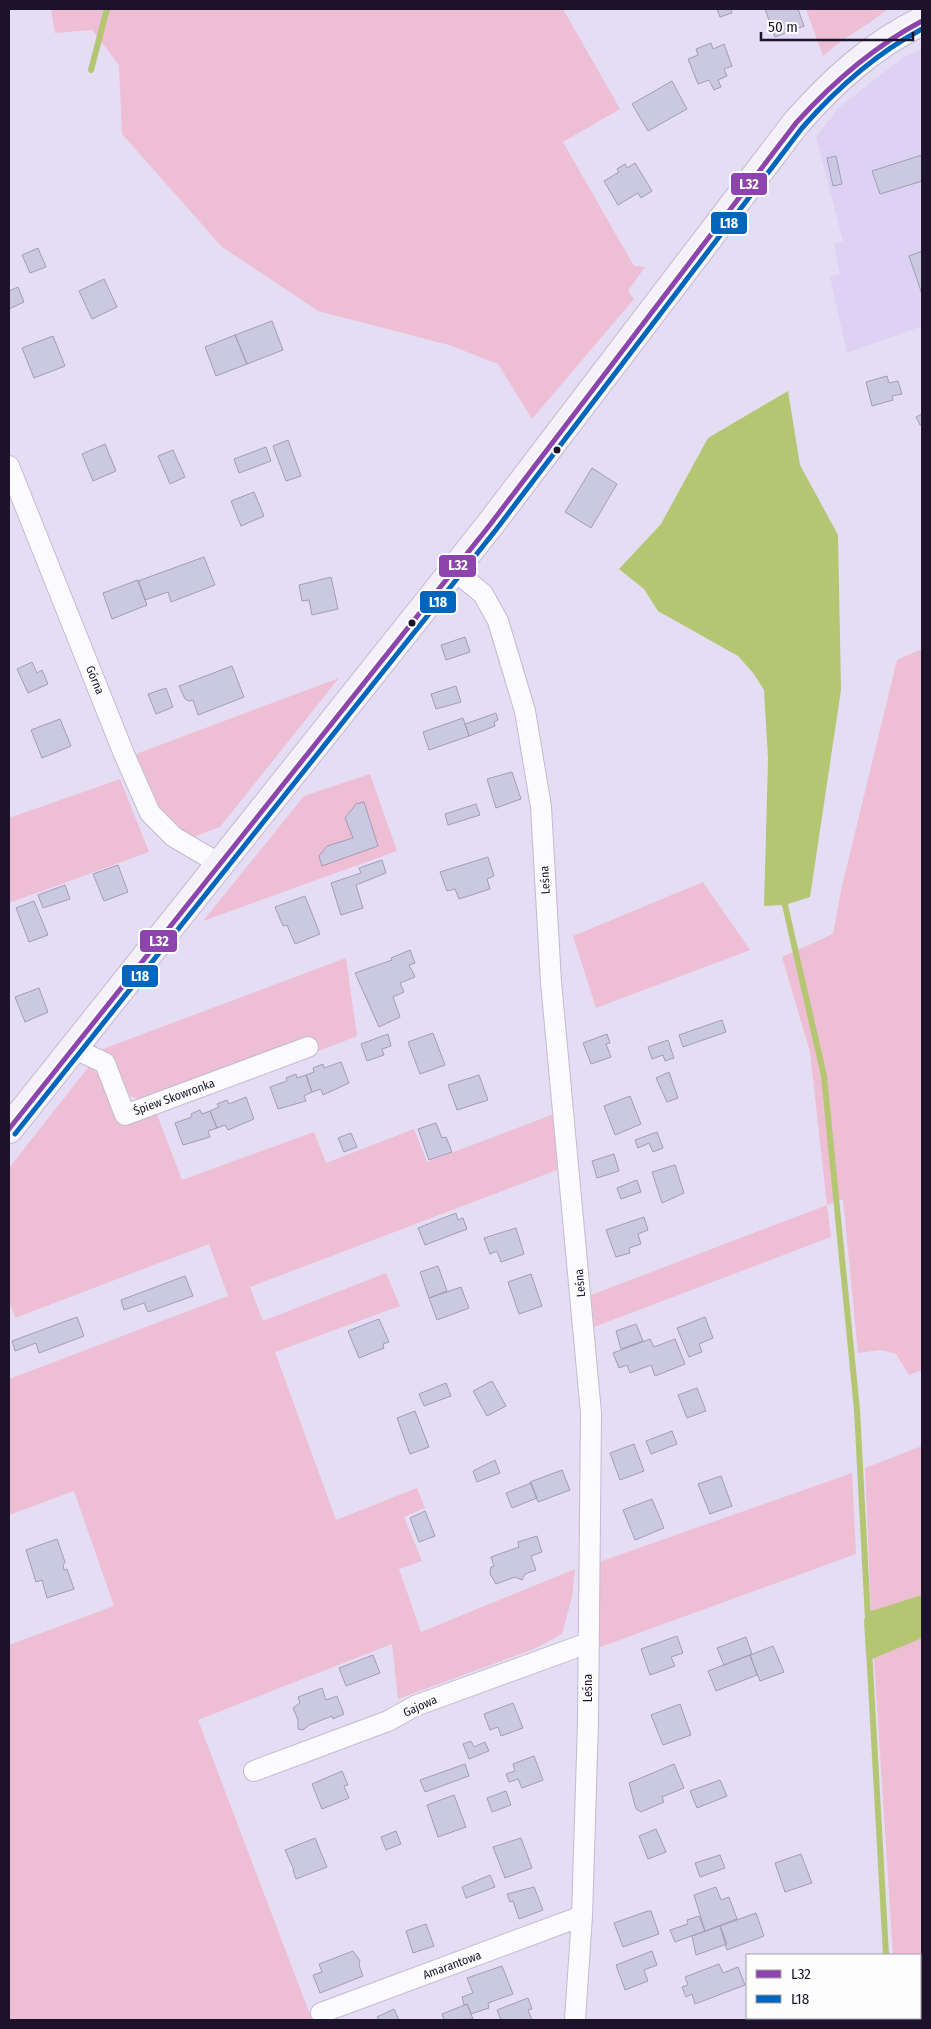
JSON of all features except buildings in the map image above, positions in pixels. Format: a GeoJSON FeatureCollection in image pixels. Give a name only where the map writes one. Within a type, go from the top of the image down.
{"type":"FeatureCollection","features":[{"type":"Feature","properties":{"kind":"main road"},"geometry":{"type":"LineString","coordinates":[[9,1128],[454,570],[796,123],[836,80],[860,59],[892,37],[922,21]]}},
{"type":"Feature","properties":{"kind":"street","name":"Górna"},"geometry":{"type":"LineString","coordinates":[[9,466],[124,754],[150,813],[174,837],[220,864]]}},
{"type":"Feature","properties":{"kind":"street","name":"Leśna"},"geometry":{"type":"LineString","coordinates":[[454,570],[483,594],[498,621],[521,693],[538,784],[552,982],[591,1413],[588,1722],[582,1916],[575,2020]]}},
{"type":"Feature","properties":{"kind":"street","name":"Śpiew Skowronka"},"geometry":{"type":"LineString","coordinates":[[73,1048],[105,1063],[125,1115],[308,1047]]}},
{"type":"Feature","properties":{"kind":"street","name":"Gajowa"},"geometry":{"type":"LineString","coordinates":[[254,1771],[388,1721],[414,1706],[588,1643]]}},
{"type":"Feature","properties":{"kind":"street","name":"Amarantowa"},"geometry":{"type":"LineString","coordinates":[[321,2013],[582,1916]]}},
{"type":"Feature","properties":{"kind":"shaded area"},"geometry":{"type":"Polygon","coordinates":[[[51,9],[563,9],[620,109],[563,142],[634,266],[645,267],[628,291],[634,299],[532,419],[498,364],[449,345],[318,311],[222,247],[122,134],[119,65],[92,30],[55,33],[51,9]]]}},
{"type":"Feature","properties":{"kind":"shaded area"},"geometry":{"type":"Polygon","coordinates":[[[806,9],[887,10],[838,43],[823,56],[806,9]]]}},
{"type":"Feature","properties":{"kind":"shaded area"},"geometry":{"type":"Polygon","coordinates":[[[922,49],[922,326],[847,353],[830,276],[840,274],[834,244],[843,241],[816,137],[838,108],[904,57],[922,49]]]}},
{"type":"Feature","properties":{"kind":"shaded area"},"geometry":{"type":"Polygon","coordinates":[[[788,391],[800,465],[838,535],[841,690],[810,897],[785,905],[764,906],[768,759],[764,690],[754,674],[738,656],[658,611],[644,589],[619,569],[661,524],[708,438],[788,391]]]}},
{"type":"Feature","properties":{"kind":"shaded area"},"geometry":{"type":"Polygon","coordinates":[[[922,649],[922,1370],[909,1375],[896,1354],[881,1350],[858,1353],[843,1199],[827,1205],[810,1052],[782,957],[833,934],[841,890],[897,660],[922,649]]]}},
{"type":"Feature","properties":{"kind":"shaded area"},"geometry":{"type":"Polygon","coordinates":[[[339,678],[220,827],[185,840],[159,806],[136,754],[339,678]]]}},
{"type":"Feature","properties":{"kind":"shaded area"},"geometry":{"type":"Polygon","coordinates":[[[370,774],[397,851],[203,921],[304,796],[370,774]]]}},
{"type":"Feature","properties":{"kind":"shaded area"},"geometry":{"type":"Polygon","coordinates":[[[120,779],[149,852],[9,903],[9,818],[120,779]]]}},
{"type":"Feature","properties":{"kind":"shaded area"},"geometry":{"type":"Polygon","coordinates":[[[703,882],[750,950],[596,1008],[573,936],[703,882]]]}},
{"type":"Feature","properties":{"kind":"shaded area"},"geometry":{"type":"Polygon","coordinates":[[[346,958],[357,1036],[316,1052],[142,1101],[130,1096],[113,1061],[103,1049],[346,958]]]}},
{"type":"Feature","properties":{"kind":"shaded area"},"geometry":{"type":"Polygon","coordinates":[[[90,1065],[101,1078],[121,1124],[156,1112],[182,1180],[314,1132],[326,1163],[414,1129],[427,1162],[554,1114],[557,1170],[250,1287],[263,1321],[386,1273],[400,1306],[275,1352],[336,1520],[417,1488],[425,1508],[404,1517],[422,1561],[399,1569],[421,1632],[575,1569],[572,1597],[562,1634],[534,1649],[398,1699],[392,1644],[198,1720],[312,2020],[9,2020],[9,1645],[114,1606],[74,1491],[9,1515],[9,1379],[228,1296],[209,1244],[15,1318],[9,1301],[9,1168],[90,1065]]]}},
{"type":"Feature","properties":{"kind":"shaded area"},"geometry":{"type":"Polygon","coordinates":[[[827,1205],[831,1237],[594,1327],[591,1295],[827,1205]]]}},
{"type":"Feature","properties":{"kind":"shaded area"},"geometry":{"type":"Polygon","coordinates":[[[922,1446],[922,2020],[897,2020],[921,2019],[921,1954],[893,1954],[871,1613],[865,1468],[922,1446]]]}},
{"type":"Feature","properties":{"kind":"shaded area"},"geometry":{"type":"Polygon","coordinates":[[[852,1473],[856,1554],[600,1647],[599,1562],[852,1473]]]}},
{"type":"Feature","properties":{"kind":"shaded area"},"geometry":{"type":"Polygon","coordinates":[[[922,1595],[922,1638],[872,1659],[866,1656],[864,1620],[868,1612],[922,1595]]]}},
{"type":"Feature","properties":{"kind":"waterway"},"geometry":{"type":"LineString","coordinates":[[91,70],[107,9]]}},
{"type":"Feature","properties":{"kind":"waterway"},"geometry":{"type":"LineString","coordinates":[[785,905],[824,1076],[857,1410],[868,1619]]}},
{"type":"Feature","properties":{"kind":"waterway"},"geometry":{"type":"LineString","coordinates":[[869,1649],[886,1954]]}},
{"type":"Feature","properties":{"kind":"transit line","name":"L32"},"geometry":{"type":"LineString","coordinates":[[9,1129],[489,526],[796,123],[824,93],[854,66],[887,42],[922,21]]}},
{"type":"Feature","properties":{"kind":"transit line","name":"L18"},"geometry":{"type":"LineString","coordinates":[[15,1134],[495,531],[802,128],[829,99],[858,73],[888,49],[922,29]]}}]}
